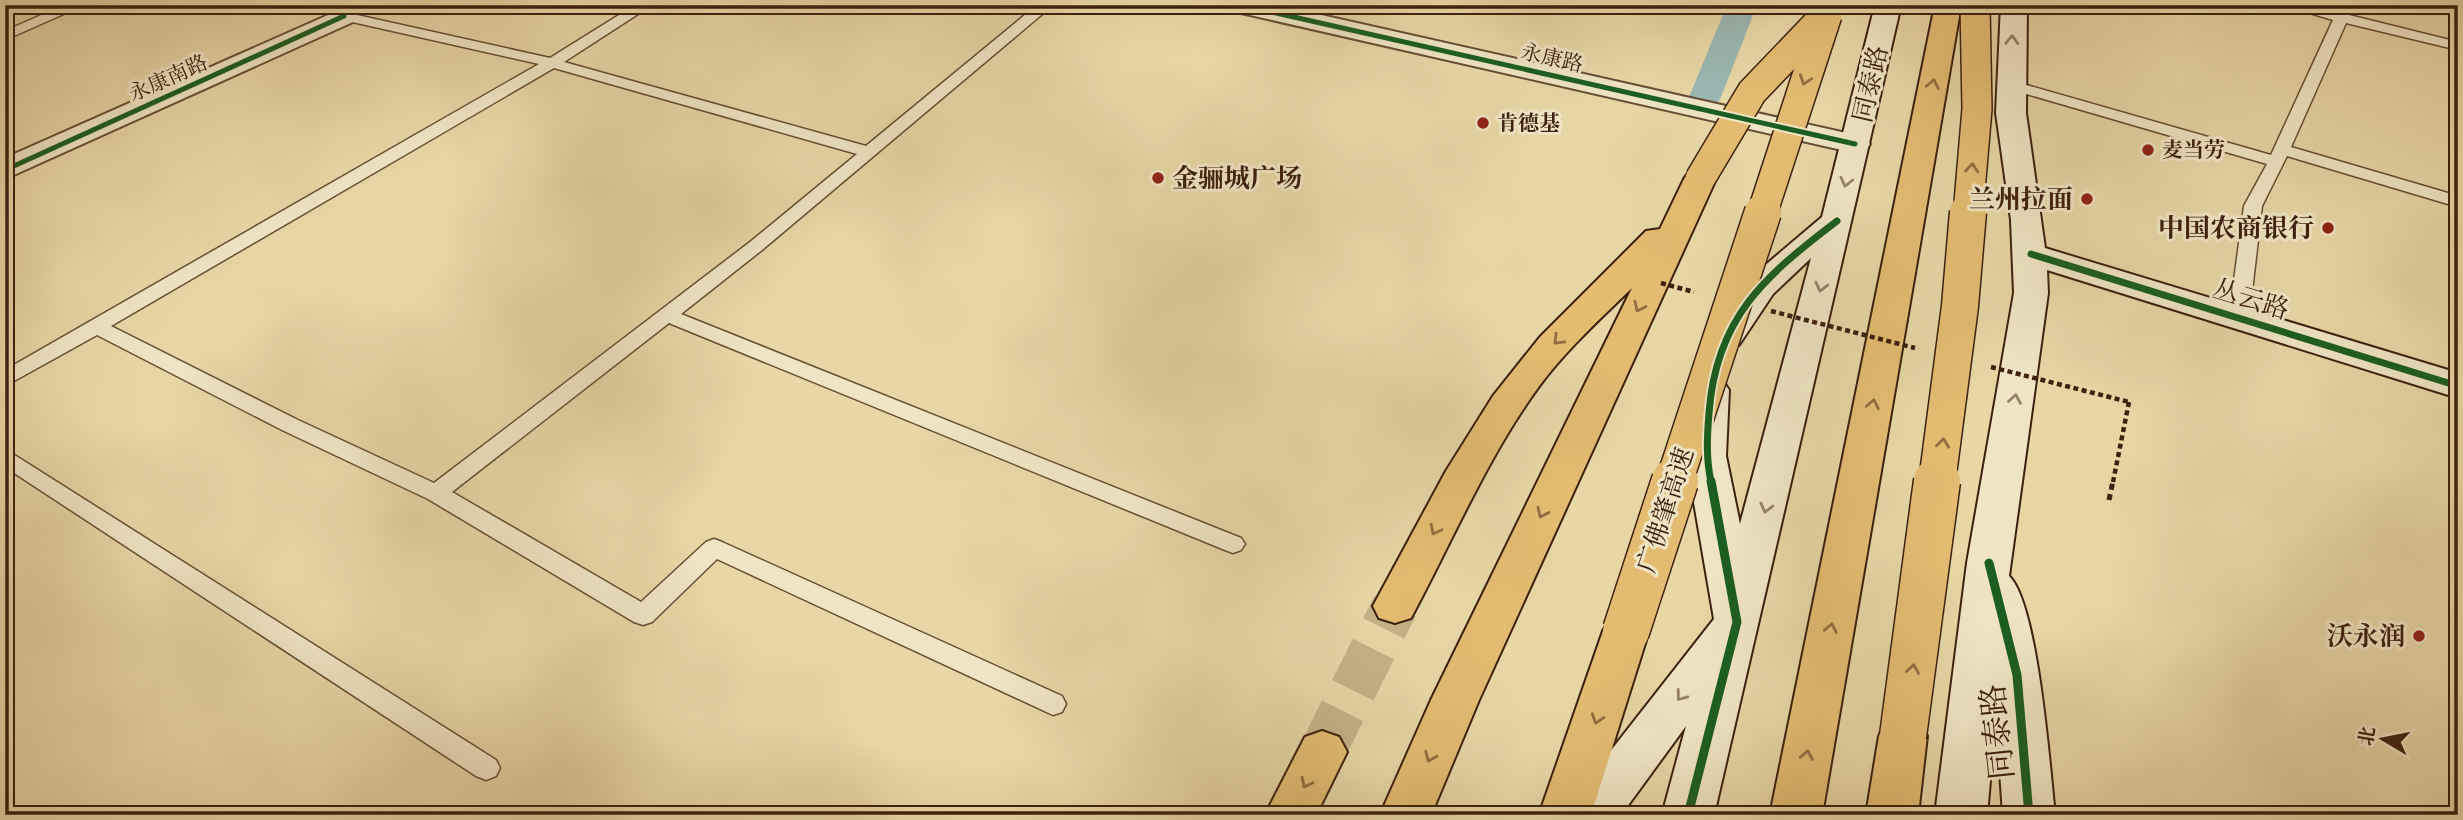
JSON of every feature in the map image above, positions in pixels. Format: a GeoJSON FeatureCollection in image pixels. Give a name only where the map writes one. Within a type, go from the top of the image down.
{"type":"FeatureCollection","features":[{"type":"Feature","properties":{"kind":"highway"},"geometry":{"type":"LineString","coordinates":[[1796,815],[1948,5]]}},
{"type":"Feature","properties":{"kind":"highway"},"geometry":{"type":"LineString","coordinates":[[1892,815],[1922,609],[1960,306],[1977,108],[1975,5]]}},
{"type":"Feature","properties":{"kind":"highway"},"geometry":{"type":"LineString","coordinates":[[1395,606],[1447,507],[1518,389],[1553,345],[1656,241],[1700,179],[1752,92],[1828,10]]}},
{"type":"Feature","properties":{"kind":"highway","name":"广佛肇高速"},"geometry":{"type":"LineString","coordinates":[[1565,815],[1828,10]]}},
{"type":"Feature","properties":{"kind":"highway"},"geometry":{"type":"LineString","coordinates":[[1405,815],[1455,700],[1700,179]]}},
{"type":"Feature","properties":{"kind":"highway"},"geometry":{"type":"LineString","coordinates":[[1290,815],[1322,752]]}},
{"type":"Feature","properties":{"kind":"main road","name":"永康路"},"geometry":{"type":"LineString","coordinates":[[1241,5],[1856,144]]}},
{"type":"Feature","properties":{"kind":"main road","name":"同泰路"},"geometry":{"type":"LineString","coordinates":[[2014,5],[2011,85],[2013,142],[2031,254],[2029,312],[1989,563],[2017,675],[2029,815]]}},
{"type":"Feature","properties":{"kind":"main road","name":"同泰路"},"geometry":{"type":"LineString","coordinates":[[1688,815],[1838,221],[1856,144],[1881,7]]}},
{"type":"Feature","properties":{"kind":"main road","name":"永康南路"},"geometry":{"type":"LineString","coordinates":[[5,170],[344,16]]}},
{"type":"Feature","properties":{"kind":"main road"},"geometry":{"type":"LineString","coordinates":[[1591,815],[1737,622],[1706,456],[1711,384],[1720,350],[1732,325],[1751,298],[1780,265],[1838,221]]}},
{"type":"Feature","properties":{"kind":"main road","name":"丛云路"},"geometry":{"type":"LineString","coordinates":[[2031,254],[2458,386]]}},
{"type":"Feature","properties":{"kind":"main road"},"geometry":{"type":"LineString","coordinates":[[1961,815],[1989,563]]}},
{"type":"Feature","properties":{"kind":"lane"},"geometry":{"type":"LineString","coordinates":[[5,36],[77,5]]}},
{"type":"Feature","properties":{"kind":"lane"},"geometry":{"type":"LineString","coordinates":[[315,5],[344,16],[552,62],[869,152]]}},
{"type":"Feature","properties":{"kind":"lane"},"geometry":{"type":"LineString","coordinates":[[5,379],[552,62],[645,5]]}},
{"type":"Feature","properties":{"kind":"lane"},"geometry":{"type":"LineString","coordinates":[[436,493],[666,315],[1046,5]]}},
{"type":"Feature","properties":{"kind":"lane"},"geometry":{"type":"LineString","coordinates":[[2290,5],[2344,12],[2458,46]]}},
{"type":"Feature","properties":{"kind":"lane"},"geometry":{"type":"LineString","coordinates":[[2239,317],[2253,206],[2344,12]]}},
{"type":"Feature","properties":{"kind":"lane"},"geometry":{"type":"LineString","coordinates":[[2011,85],[2458,202]]}},
{"type":"Feature","properties":{"kind":"lane"},"geometry":{"type":"LineString","coordinates":[[666,315],[1233,544]]}},
{"type":"Feature","properties":{"kind":"lane"},"geometry":{"type":"LineString","coordinates":[[97,327],[290,425],[436,493],[643,615],[714,548],[1054,704]]}},
{"type":"Feature","properties":{"kind":"lane"},"geometry":{"type":"LineString","coordinates":[[5,456],[486,768]]}},
{"type":"Feature","properties":{"kind":"path"},"geometry":{"type":"LineString","coordinates":[[1661,283],[1702,293]]}},
{"type":"Feature","properties":{"kind":"path"},"geometry":{"type":"LineString","coordinates":[[1768,310],[1929,351]]}},
{"type":"Feature","properties":{"kind":"path"},"geometry":{"type":"LineString","coordinates":[[1982,365],[2130,402],[2109,500]]}},
{"type":"Feature","properties":{"kind":"waterway"},"geometry":{"type":"LineString","coordinates":[[1705,97],[1742,5]]}},
{"type":"Feature","properties":{"kind":"tunnel"},"geometry":{"type":"LineString","coordinates":[[1322,752],[1395,606]]}},
{"type":"Feature","properties":{"kind":"cycle path"},"geometry":{"type":"LineString","coordinates":[[1241,5],[1855,144]]}},
{"type":"Feature","properties":{"kind":"cycle path"},"geometry":{"type":"LineString","coordinates":[[5,170],[344,16]]}},
{"type":"Feature","properties":{"kind":"cycle path"},"geometry":{"type":"LineString","coordinates":[[1688,815],[1737,622],[1706,456],[1711,384],[1720,350],[1732,325],[1751,298],[1780,265],[1837,221]]}},
{"type":"Feature","properties":{"kind":"cycle path"},"geometry":{"type":"LineString","coordinates":[[2031,254],[2458,386]]}},
{"type":"Feature","properties":{"kind":"cycle path"},"geometry":{"type":"LineString","coordinates":[[1989,563],[2017,675],[2029,815]]}},
{"type":"Feature","properties":{"kind":"place","name":"肯德基"},"geometry":{"type":"Point","coordinates":[1483,123]}},
{"type":"Feature","properties":{"kind":"place","name":"麦当劳"},"geometry":{"type":"Point","coordinates":[2148,150]}},
{"type":"Feature","properties":{"kind":"place","name":"金骊城广场"},"geometry":{"type":"Point","coordinates":[1158,178]}},
{"type":"Feature","properties":{"kind":"place","name":"兰州拉面"},"geometry":{"type":"Point","coordinates":[2087,199]}},
{"type":"Feature","properties":{"kind":"place","name":"中国农商银行"},"geometry":{"type":"Point","coordinates":[2328,228]}},
{"type":"Feature","properties":{"kind":"place","name":"沃永润"},"geometry":{"type":"Point","coordinates":[2419,636]}}]}
